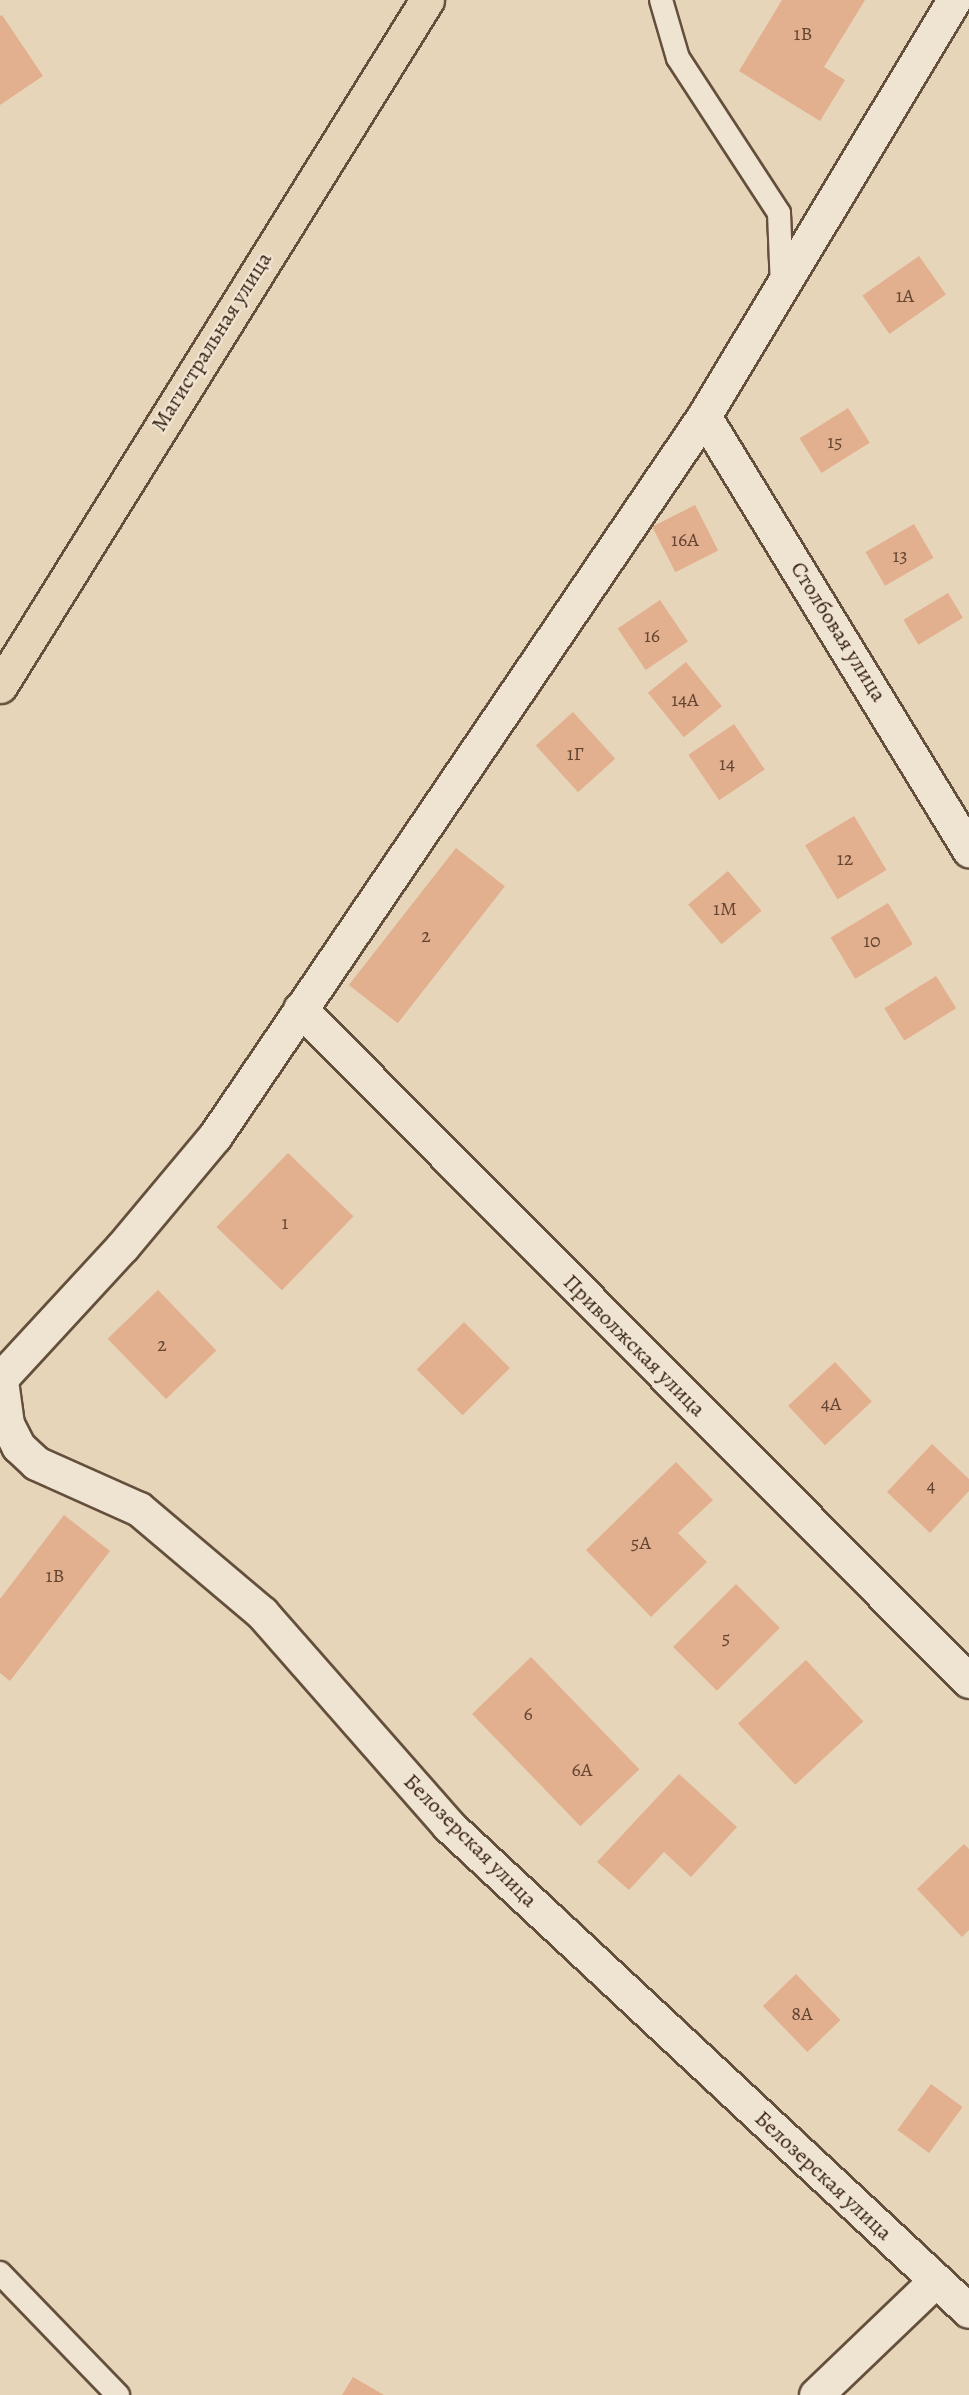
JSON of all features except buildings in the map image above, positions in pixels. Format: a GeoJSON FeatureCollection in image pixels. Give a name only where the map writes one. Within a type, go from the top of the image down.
{"type":"FeatureCollection","features":[{"type":"Feature","properties":{"kind":"highway","name":"Магистральная улица"},"geometry":{"type":"LineString","coordinates":[[0,686],[427,0]]}},
{"type":"Feature","properties":{"kind":"street"},"geometry":{"type":"LineString","coordinates":[[2,1375],[123,1246],[215,1136],[704,416],[954,0]]}},
{"type":"Feature","properties":{"kind":"street","name":"Столбовая улица"},"geometry":{"type":"LineString","coordinates":[[704,416],[969,850]]}},
{"type":"Feature","properties":{"kind":"street","name":"Приволжская улица"},"geometry":{"type":"LineString","coordinates":[[300,1009],[969,1681]]}},
{"type":"Feature","properties":{"kind":"street","name":"Белозерская улица"},"geometry":{"type":"LineString","coordinates":[[2,1375],[7,1424],[24,1452],[36,1463],[139,1509],[262,1612],[448,1825],[969,2311]]}},
{"type":"Feature","properties":{"kind":"street"},"geometry":{"type":"LineString","coordinates":[[816,2395],[935,2281]]}},
{"type":"Feature","properties":{"kind":"lane"},"geometry":{"type":"LineString","coordinates":[[661,0],[678,58],[779,213],[782,289]]}},
{"type":"Feature","properties":{"kind":"lane"},"geometry":{"type":"LineString","coordinates":[[0,2273],[118,2395]]}}]}
